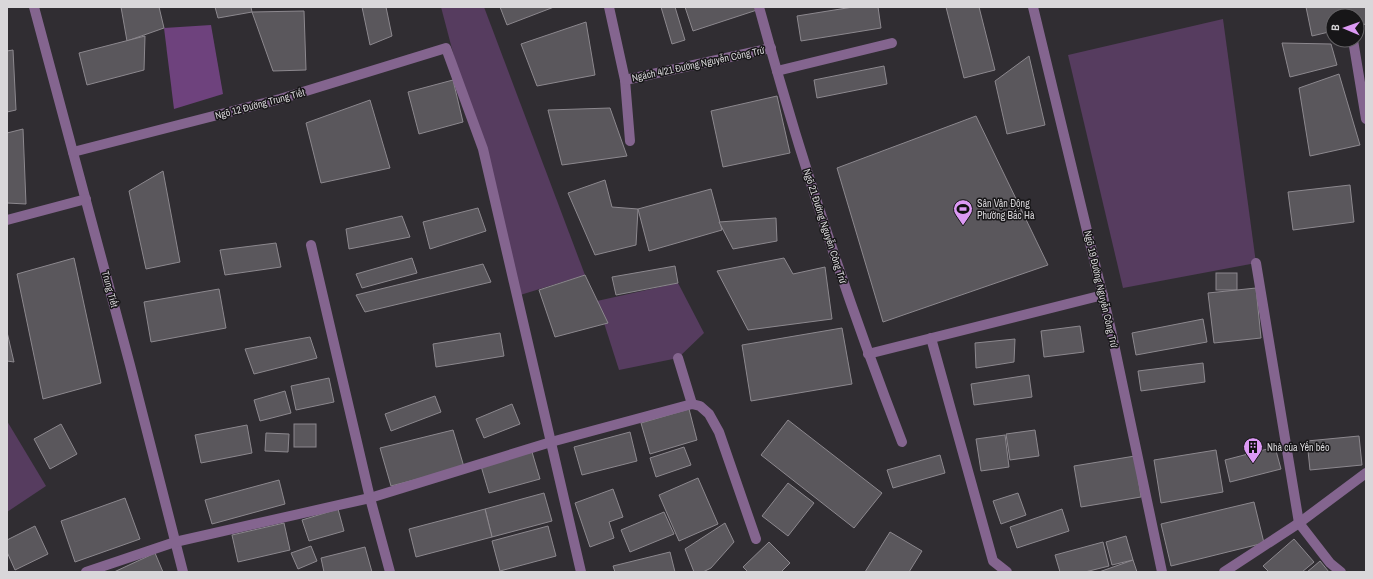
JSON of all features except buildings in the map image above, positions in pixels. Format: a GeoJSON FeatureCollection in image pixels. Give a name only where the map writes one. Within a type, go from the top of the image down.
{"type":"FeatureCollection","features":[{"type":"Feature","properties":{"kind":"street","name":"Trung Tiết"},"geometry":{"type":"LineString","coordinates":[[34,7],[130,365],[183,572]]}},
{"type":"Feature","properties":{"kind":"street"},"geometry":{"type":"LineString","coordinates":[[609,7],[624,80],[630,141]]}},
{"type":"Feature","properties":{"kind":"street","name":"Ngõ 21 Đường Nguyễn Công Trứ"},"geometry":{"type":"LineString","coordinates":[[760,7],[801,153],[868,354],[902,442]]}},
{"type":"Feature","properties":{"kind":"street","name":"Ngõ 19 Đường Nguyễn Công Trứ"},"geometry":{"type":"LineString","coordinates":[[1034,7],[1103,295],[1162,572]]}},
{"type":"Feature","properties":{"kind":"street"},"geometry":{"type":"LineString","coordinates":[[777,71],[892,43]]}},
{"type":"Feature","properties":{"kind":"street","name":"Ngõ 12 Đường Trung Tiết"},"geometry":{"type":"LineString","coordinates":[[73,152],[280,99],[446,48],[483,149],[551,442]]}},
{"type":"Feature","properties":{"kind":"street","name":"Ngách 4/21 Đường Nguyễn Công Trứ"},"geometry":{"type":"LineString","coordinates":[[624,80],[771,48]]}},
{"type":"Feature","properties":{"kind":"street"},"geometry":{"type":"LineString","coordinates":[[1354,48],[1366,119]]}},
{"type":"Feature","properties":{"kind":"street"},"geometry":{"type":"LineString","coordinates":[[7,220],[86,199]]}},
{"type":"Feature","properties":{"kind":"street"},"geometry":{"type":"LineString","coordinates":[[311,245],[370,498],[390,572]]}},
{"type":"Feature","properties":{"kind":"street"},"geometry":{"type":"LineString","coordinates":[[1256,263],[1299,523],[1330,563],[1341,572]]}},
{"type":"Feature","properties":{"kind":"street"},"geometry":{"type":"LineString","coordinates":[[868,354],[1103,295]]}},
{"type":"Feature","properties":{"kind":"street"},"geometry":{"type":"LineString","coordinates":[[931,338],[993,561],[1007,572]]}},
{"type":"Feature","properties":{"kind":"street"},"geometry":{"type":"LineString","coordinates":[[678,358],[692,404]]}},
{"type":"Feature","properties":{"kind":"street"},"geometry":{"type":"LineString","coordinates":[[86,572],[175,542],[370,498],[551,442],[692,404],[700,406],[709,414],[719,432],[756,539]]}},
{"type":"Feature","properties":{"kind":"street"},"geometry":{"type":"LineString","coordinates":[[551,442],[581,572]]}},
{"type":"Feature","properties":{"kind":"street"},"geometry":{"type":"LineString","coordinates":[[1224,572],[1299,523],[1366,474]]}},
{"type":"Feature","properties":{"kind":"shaded area"},"geometry":{"type":"Polygon","coordinates":[[[441,7],[484,7],[585,275],[517,296],[441,7]]]}},
{"type":"Feature","properties":{"kind":"shaded area"},"geometry":{"type":"Polygon","coordinates":[[[1223,19],[1256,263],[1123,288],[1068,55],[1223,19]]]}},
{"type":"Feature","properties":{"kind":"shaded area"},"geometry":{"type":"Polygon","coordinates":[[[211,25],[223,94],[174,109],[164,28],[211,25]]]}},
{"type":"Feature","properties":{"kind":"shaded area"},"geometry":{"type":"Polygon","coordinates":[[[678,283],[704,333],[678,358],[619,370],[597,301],[678,283]]]}},
{"type":"Feature","properties":{"kind":"shaded area"},"geometry":{"type":"Polygon","coordinates":[[[7,421],[46,486],[7,512],[7,421]]]}},
{"type":"Feature","properties":{"kind":"place","name":"Sân Vận Động Phường Bắc Hà"},"geometry":{"type":"Point","coordinates":[963,226]}},
{"type":"Feature","properties":{"kind":"place","name":"Nhà của Yến béo"},"geometry":{"type":"Point","coordinates":[1253,464]}}]}
